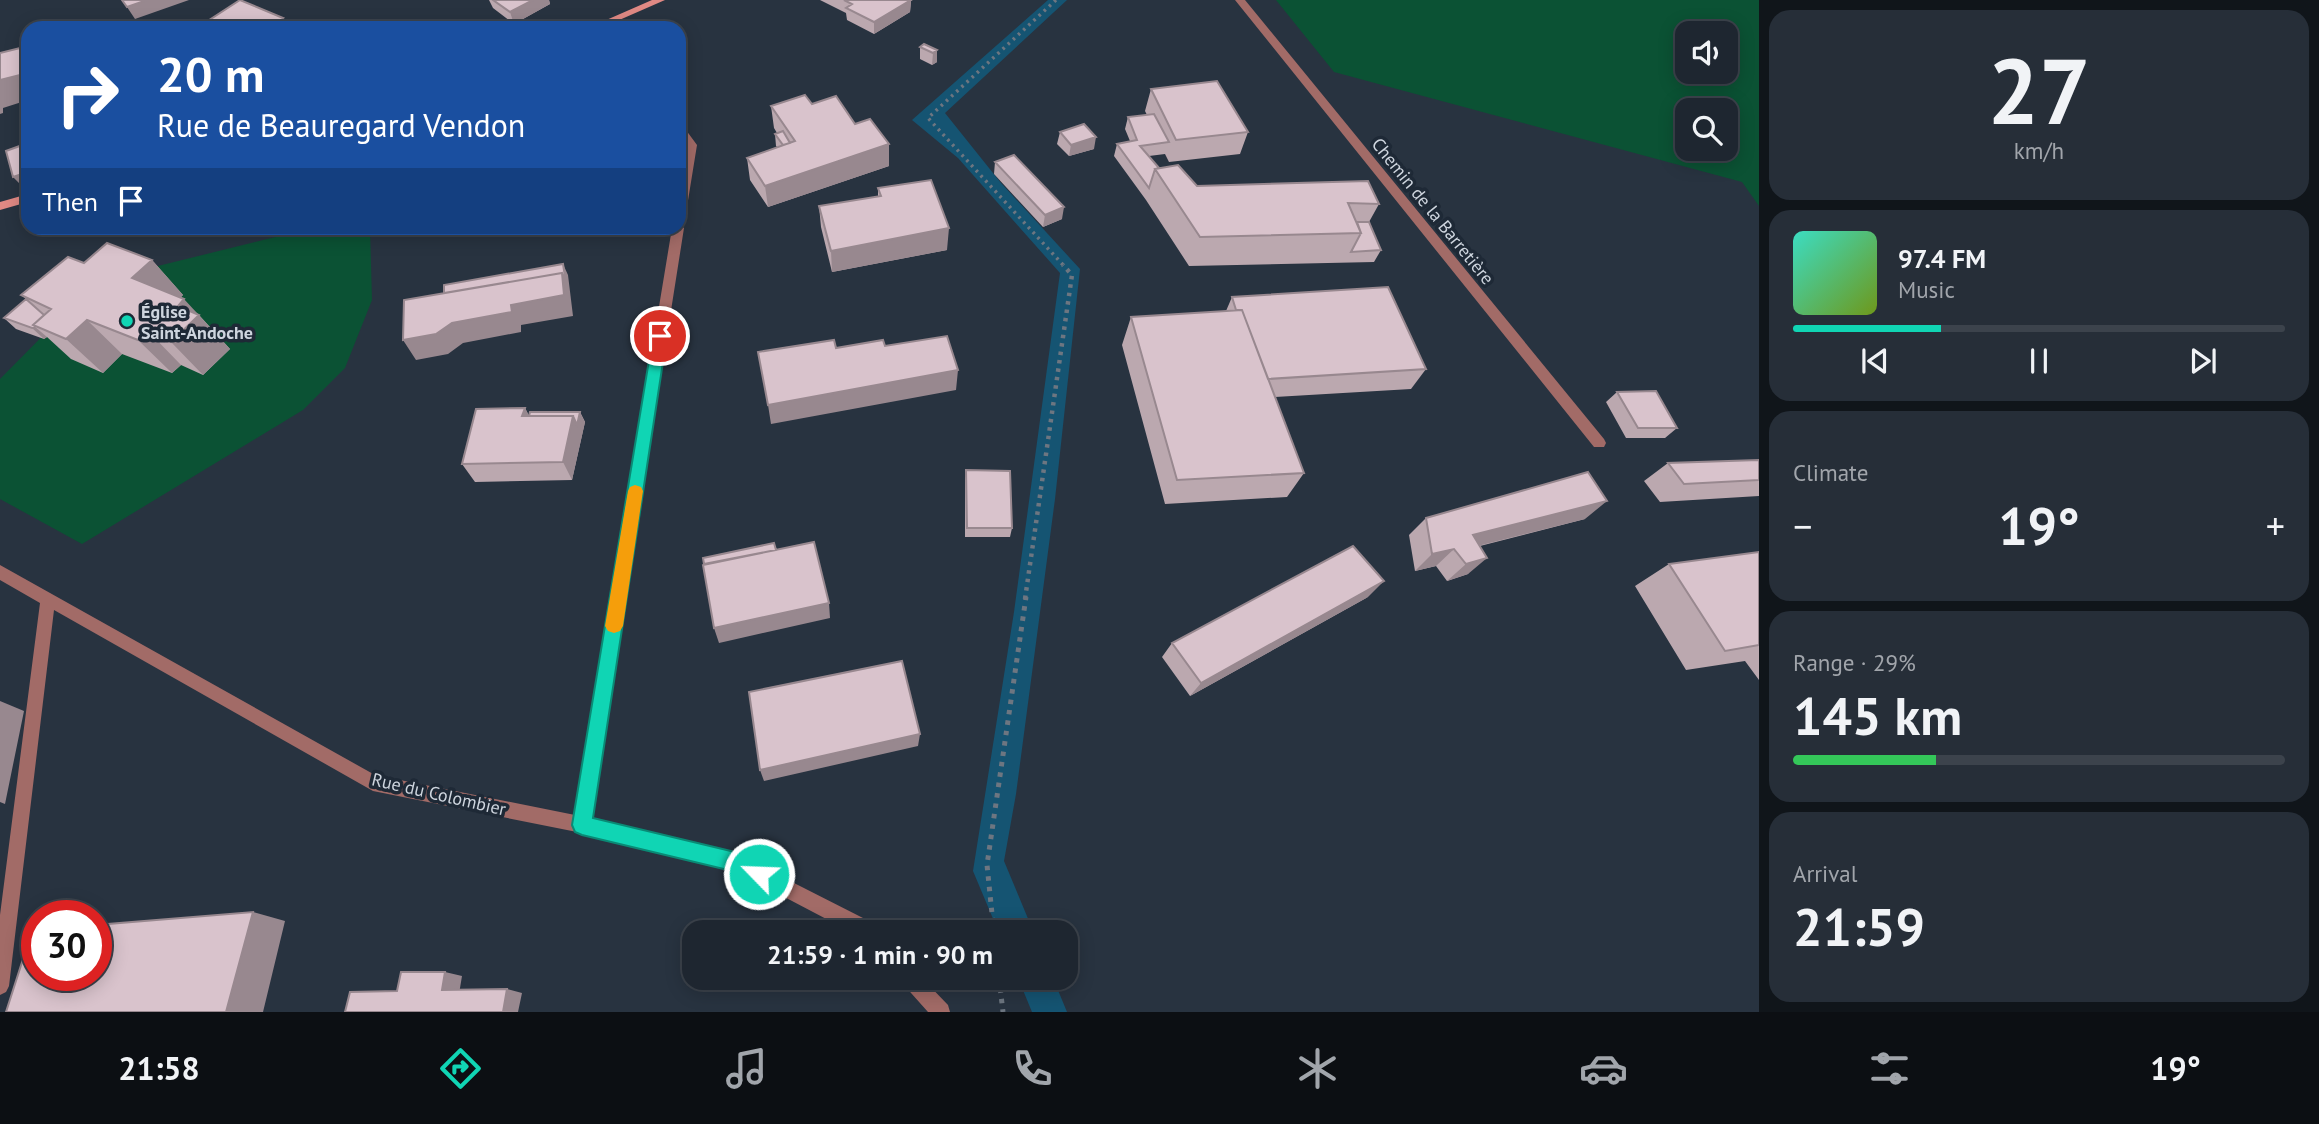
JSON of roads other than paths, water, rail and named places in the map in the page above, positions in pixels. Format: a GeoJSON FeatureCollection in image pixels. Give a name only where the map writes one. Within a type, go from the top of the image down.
{"type":"FeatureCollection","features":[{"type":"Feature","properties":{"kind":"street"},"geometry":{"type":"LineString","coordinates":[[612,21],[660,0]]}},
{"type":"Feature","properties":{"kind":"street","name":"Chemin de la Barretière"},"geometry":{"type":"LineString","coordinates":[[1240,0],[1599,443]]}},
{"type":"Feature","properties":{"kind":"street"},"geometry":{"type":"LineString","coordinates":[[686,137],[692,145],[686,179]]}},
{"type":"Feature","properties":{"kind":"street"},"geometry":{"type":"LineString","coordinates":[[0,206],[21,200]]}},
{"type":"Feature","properties":{"kind":"street"},"geometry":{"type":"LineString","coordinates":[[582,825],[677,235]]}},
{"type":"Feature","properties":{"kind":"street","name":"Rue du Colombier"},"geometry":{"type":"LineString","coordinates":[[0,572],[373,783],[582,825],[735,862],[849,920]]}},
{"type":"Feature","properties":{"kind":"street"},"geometry":{"type":"LineString","coordinates":[[0,986],[48,601]]}},
{"type":"Feature","properties":{"kind":"street"},"geometry":{"type":"LineString","coordinates":[[920,990],[941,1012]]}},
{"type":"Feature","properties":{"kind":"water"},"geometry":{"type":"Polygon","coordinates":[[[1048,0],[1067,0],[945,113],[1001,183],[1080,269],[1055,499],[1016,794],[1004,861],[1029,920],[994,920],[973,871],[1014,612],[1060,273],[958,158],[912,120],[1048,0]]]}},
{"type":"Feature","properties":{"kind":"water"},"geometry":{"type":"Polygon","coordinates":[[[1023,990],[1058,990],[1067,1012],[1032,1012],[1023,990]]]}},
{"type":"Feature","properties":{"kind":"place","name":"Église Saint-Andoche"},"geometry":{"type":"Point","coordinates":[127,321]}}]}
